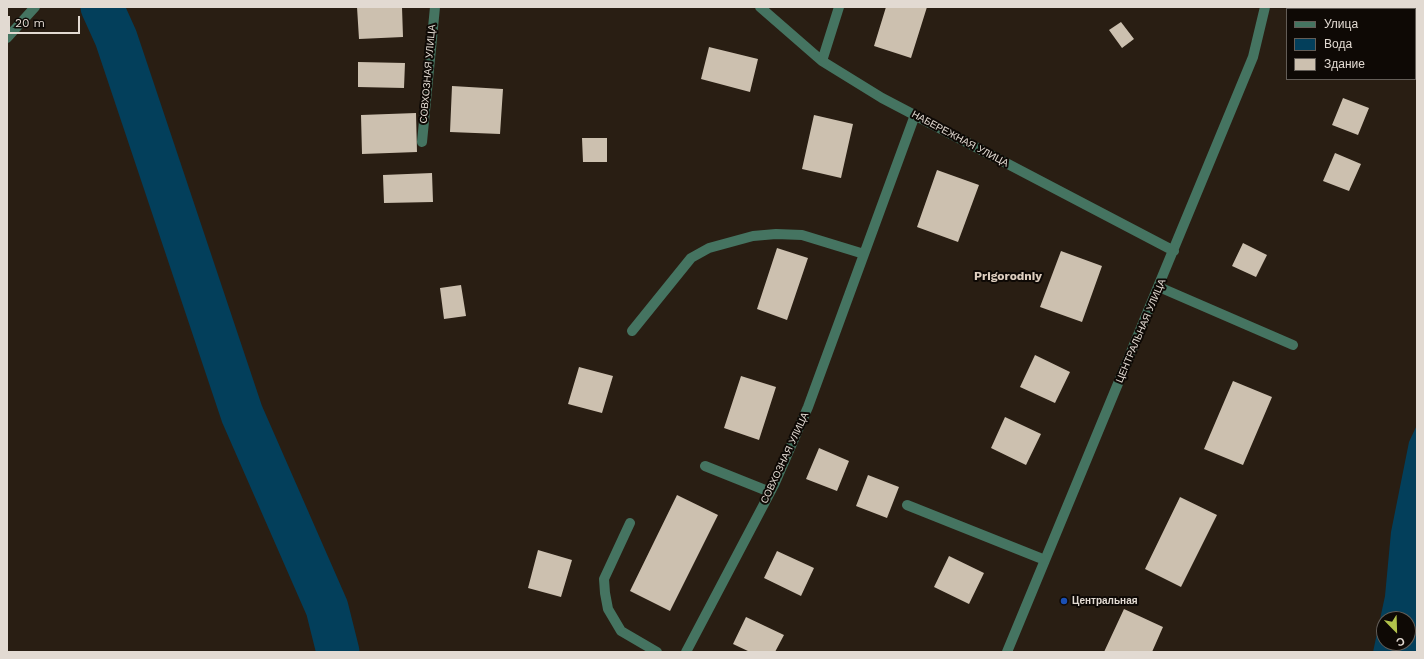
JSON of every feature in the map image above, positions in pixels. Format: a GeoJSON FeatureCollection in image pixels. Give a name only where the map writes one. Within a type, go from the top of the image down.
{"type":"FeatureCollection","features":[{"type":"Feature","properties":{"kind":"street"},"geometry":{"type":"LineString","coordinates":[[7,38],[35,7]]}},
{"type":"Feature","properties":{"kind":"street","name":"СОВХОЗНАЯ УЛИЦА"},"geometry":{"type":"LineString","coordinates":[[422,142],[435,7]]}},
{"type":"Feature","properties":{"kind":"street","name":"НАБЕРЕЖНАЯ УЛИЦА"},"geometry":{"type":"LineString","coordinates":[[760,7],[822,61],[882,98],[1174,251]]}},
{"type":"Feature","properties":{"kind":"street"},"geometry":{"type":"LineString","coordinates":[[822,61],[839,7]]}},
{"type":"Feature","properties":{"kind":"street","name":"ЦЕНТРАЛЬНАЯ УЛИЦА"},"geometry":{"type":"LineString","coordinates":[[1007,652],[1253,57],[1265,7]]}},
{"type":"Feature","properties":{"kind":"street","name":"СОВХОЗНАЯ УЛИЦА"},"geometry":{"type":"LineString","coordinates":[[686,652],[770,492],[808,407],[916,115]]}},
{"type":"Feature","properties":{"kind":"street"},"geometry":{"type":"LineString","coordinates":[[632,331],[691,258],[709,248],[753,236],[776,234],[802,235],[864,254]]}},
{"type":"Feature","properties":{"kind":"street"},"geometry":{"type":"LineString","coordinates":[[1159,287],[1293,345]]}},
{"type":"Feature","properties":{"kind":"street"},"geometry":{"type":"LineString","coordinates":[[705,466],[770,492]]}},
{"type":"Feature","properties":{"kind":"street"},"geometry":{"type":"LineString","coordinates":[[907,505],[1045,560]]}},
{"type":"Feature","properties":{"kind":"street"},"geometry":{"type":"LineString","coordinates":[[630,523],[604,579],[608,609],[621,631],[657,652]]}},
{"type":"Feature","properties":{"kind":"water"},"geometry":{"type":"Polygon","coordinates":[[[1417,425],[1417,652],[1373,652],[1376,638],[1376,651],[1416,651],[1416,611],[1382,611],[1385,596],[1391,532],[1409,442],[1417,425]]]}},
{"type":"Feature","properties":{"kind":"building"},"geometry":{"type":"Polygon","coordinates":[[[357,7],[402,7],[403,37],[359,39],[357,7]]]}},
{"type":"Feature","properties":{"kind":"building"},"geometry":{"type":"Polygon","coordinates":[[[886,7],[927,7],[911,58],[874,46],[886,7]]]}},
{"type":"Feature","properties":{"kind":"building"},"geometry":{"type":"Polygon","coordinates":[[[1121,22],[1134,39],[1122,48],[1109,30],[1121,22]]]}},
{"type":"Feature","properties":{"kind":"building"},"geometry":{"type":"Polygon","coordinates":[[[709,47],[758,59],[750,92],[701,79],[709,47]]]}},
{"type":"Feature","properties":{"kind":"building"},"geometry":{"type":"Polygon","coordinates":[[[358,62],[405,63],[404,88],[358,87],[358,62]]]}},
{"type":"Feature","properties":{"kind":"building"},"geometry":{"type":"Polygon","coordinates":[[[452,86],[503,89],[500,134],[450,132],[452,86]]]}},
{"type":"Feature","properties":{"kind":"building"},"geometry":{"type":"Polygon","coordinates":[[[1343,98],[1369,108],[1358,135],[1332,125],[1343,98]]]}},
{"type":"Feature","properties":{"kind":"building"},"geometry":{"type":"Polygon","coordinates":[[[416,113],[417,152],[362,154],[361,115],[416,113]]]}},
{"type":"Feature","properties":{"kind":"building"},"geometry":{"type":"Polygon","coordinates":[[[814,115],[853,124],[841,178],[802,169],[814,115]]]}},
{"type":"Feature","properties":{"kind":"building"},"geometry":{"type":"Polygon","coordinates":[[[582,138],[607,138],[607,162],[583,162],[582,138]]]}},
{"type":"Feature","properties":{"kind":"building"},"geometry":{"type":"Polygon","coordinates":[[[1335,153],[1361,164],[1349,191],[1323,181],[1335,153]]]}},
{"type":"Feature","properties":{"kind":"building"},"geometry":{"type":"Polygon","coordinates":[[[937,170],[979,185],[958,242],[917,227],[937,170]]]}},
{"type":"Feature","properties":{"kind":"building"},"geometry":{"type":"Polygon","coordinates":[[[432,173],[433,202],[384,203],[383,175],[432,173]]]}},
{"type":"Feature","properties":{"kind":"building"},"geometry":{"type":"Polygon","coordinates":[[[1243,243],[1267,255],[1256,277],[1232,266],[1243,243]]]}},
{"type":"Feature","properties":{"kind":"building"},"geometry":{"type":"Polygon","coordinates":[[[777,248],[808,258],[787,320],[757,309],[777,248]]]}},
{"type":"Feature","properties":{"kind":"building"},"geometry":{"type":"Polygon","coordinates":[[[1061,251],[1102,266],[1082,322],[1040,307],[1061,251]]]}},
{"type":"Feature","properties":{"kind":"building"},"geometry":{"type":"Polygon","coordinates":[[[461,285],[466,316],[444,319],[440,288],[461,285]]]}},
{"type":"Feature","properties":{"kind":"building"},"geometry":{"type":"Polygon","coordinates":[[[1035,355],[1070,372],[1055,403],[1020,387],[1035,355]]]}},
{"type":"Feature","properties":{"kind":"building"},"geometry":{"type":"Polygon","coordinates":[[[579,367],[613,376],[602,413],[568,404],[579,367]]]}},
{"type":"Feature","properties":{"kind":"building"},"geometry":{"type":"Polygon","coordinates":[[[741,376],[776,387],[759,440],[724,428],[741,376]]]}},
{"type":"Feature","properties":{"kind":"building"},"geometry":{"type":"Polygon","coordinates":[[[1233,381],[1272,397],[1243,465],[1204,449],[1233,381]]]}},
{"type":"Feature","properties":{"kind":"building"},"geometry":{"type":"Polygon","coordinates":[[[1005,417],[1041,434],[1026,465],[991,448],[1005,417]]]}},
{"type":"Feature","properties":{"kind":"building"},"geometry":{"type":"Polygon","coordinates":[[[819,448],[849,461],[837,491],[806,479],[819,448]]]}},
{"type":"Feature","properties":{"kind":"building"},"geometry":{"type":"Polygon","coordinates":[[[868,475],[899,487],[887,518],[856,506],[868,475]]]}},
{"type":"Feature","properties":{"kind":"building"},"geometry":{"type":"Polygon","coordinates":[[[677,495],[718,515],[670,611],[630,591],[677,495]]]}},
{"type":"Feature","properties":{"kind":"building"},"geometry":{"type":"Polygon","coordinates":[[[1180,497],[1217,515],[1181,587],[1145,569],[1180,497]]]}},
{"type":"Feature","properties":{"kind":"building"},"geometry":{"type":"Polygon","coordinates":[[[538,550],[572,560],[561,597],[528,588],[538,550]]]}},
{"type":"Feature","properties":{"kind":"building"},"geometry":{"type":"Polygon","coordinates":[[[777,551],[814,568],[801,596],[764,578],[777,551]]]}},
{"type":"Feature","properties":{"kind":"building"},"geometry":{"type":"Polygon","coordinates":[[[949,556],[984,573],[969,604],[934,587],[949,556]]]}},
{"type":"Feature","properties":{"kind":"building"},"geometry":{"type":"Polygon","coordinates":[[[1124,609],[1163,627],[1152,652],[1104,652],[1124,609]]]}},
{"type":"Feature","properties":{"kind":"building"},"geometry":{"type":"Polygon","coordinates":[[[746,617],[784,635],[775,652],[750,652],[733,644],[746,617]]]}},
{"type":"Feature","properties":{"kind":"waterway"},"geometry":{"type":"LineString","coordinates":[[102,7],[116,38],[242,414],[327,608],[338,652]]}},
{"type":"Feature","properties":{"kind":"place","name":"Центральная"},"geometry":{"type":"Point","coordinates":[1064,601]}},
{"type":"Feature","properties":{"kind":"district","name":"Prigorodniy"},"geometry":{"type":"Point","coordinates":[1008,276]}}]}
